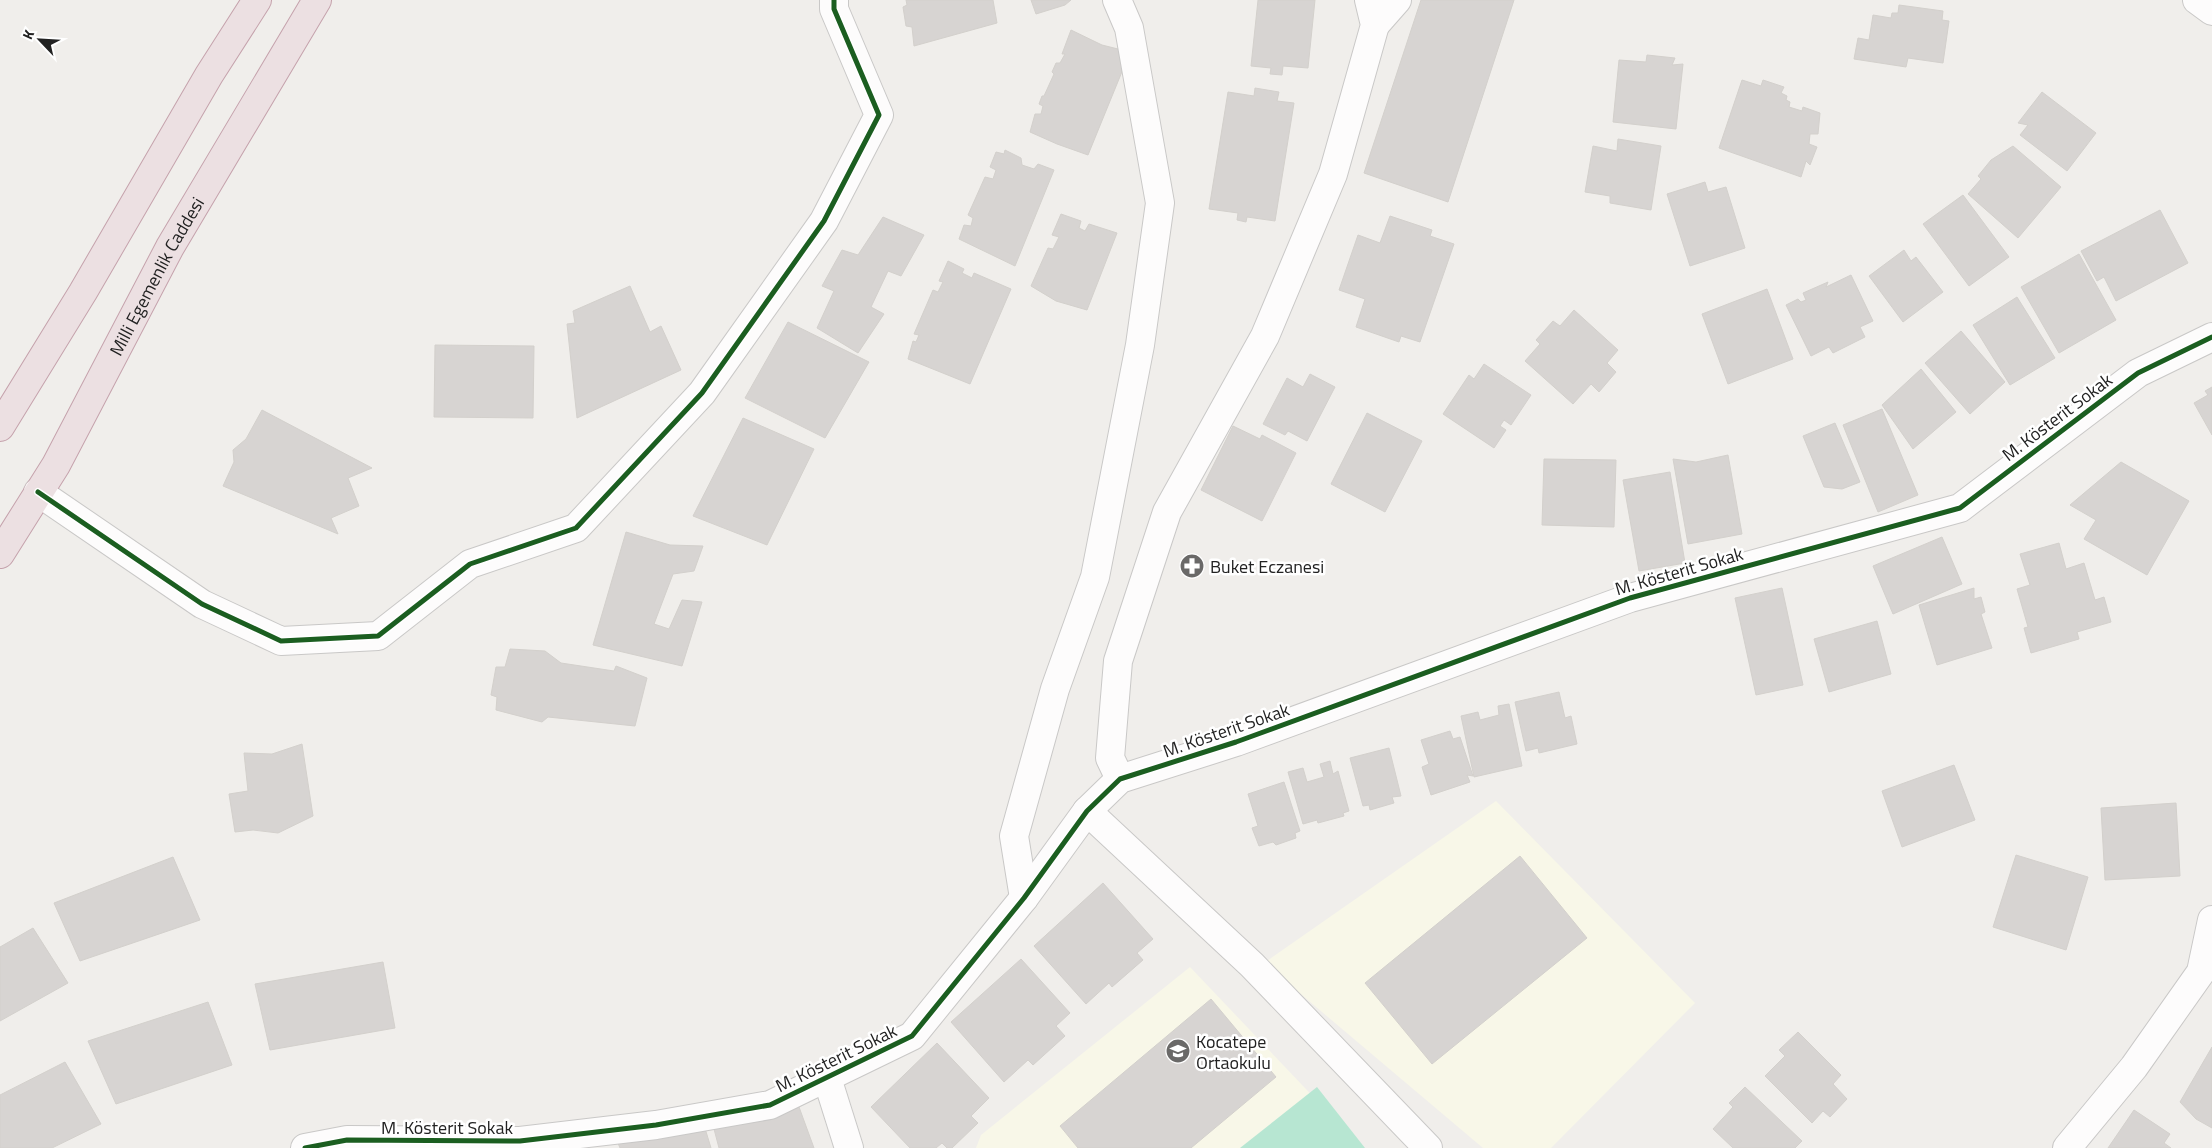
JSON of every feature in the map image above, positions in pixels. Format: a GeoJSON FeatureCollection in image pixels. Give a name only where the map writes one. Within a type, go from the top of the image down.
{"type":"FeatureCollection","features":[{"type":"Feature","properties":{"kind":"highway"},"geometry":{"type":"LineString","coordinates":[[0,427],[83,292],[209,76],[257,0]]}},
{"type":"Feature","properties":{"kind":"highway","name":"Milli Egemenlik Caddesi"},"geometry":{"type":"LineString","coordinates":[[0,554],[56,465],[170,247],[317,0]]}},
{"type":"Feature","properties":{"kind":"street"},"geometry":{"type":"LineString","coordinates":[[38,492],[202,604],[281,641],[378,636],[470,564],[576,528],[702,393],[824,221],[879,115],[834,9],[834,0]]}},
{"type":"Feature","properties":{"kind":"street"},"geometry":{"type":"LineString","coordinates":[[1024,898],[1014,836],[1055,689],[1095,577],[1140,345],[1160,203],[1129,28],[1117,0]]}},
{"type":"Feature","properties":{"kind":"street"},"geometry":{"type":"LineString","coordinates":[[1120,779],[1110,758],[1118,661],[1168,512],[1265,336],[1333,174],[1371,13],[1397,0]]}},
{"type":"Feature","properties":{"kind":"street"},"geometry":{"type":"LineString","coordinates":[[2197,0],[2212,11]]}},
{"type":"Feature","properties":{"kind":"street","name":"M. Kösterit Sokak"},"geometry":{"type":"LineString","coordinates":[[305,1148],[347,1140],[520,1141],[656,1125],[770,1105],[912,1036],[1024,898],[1087,811],[1120,779],[1236,742],[1630,598],[1960,508],[2138,373],[2212,337]]}},
{"type":"Feature","properties":{"kind":"street"},"geometry":{"type":"LineString","coordinates":[[1087,811],[1252,965],[1428,1148]]}},
{"type":"Feature","properties":{"kind":"street"},"geometry":{"type":"LineString","coordinates":[[2067,1148],[2134,1067],[2201,972],[2212,920]]}},
{"type":"Feature","properties":{"kind":"street"},"geometry":{"type":"LineString","coordinates":[[826,1078],[849,1148]]}},
{"type":"Feature","properties":{"kind":"shaded area"},"geometry":{"type":"Polygon","coordinates":[[[1496,801],[1695,1003],[1551,1148],[1483,1148],[1264,963],[1496,801]]]}},
{"type":"Feature","properties":{"kind":"shaded area","name":"Kocatepe Ortaokulu"},"geometry":{"type":"Polygon","coordinates":[[[1190,967],[1362,1148],[976,1148],[981,1135],[1190,967]]]}},
{"type":"Feature","properties":{"kind":"green space"},"geometry":{"type":"Polygon","coordinates":[[[1317,1087],[1365,1148],[1240,1148],[1317,1087]]]}},
{"type":"Feature","properties":{"kind":"building"},"geometry":{"type":"Polygon","coordinates":[[[906,0],[993,0],[997,23],[914,46],[912,27],[906,26],[903,7],[907,5],[906,0]]]}},
{"type":"Feature","properties":{"kind":"building"},"geometry":{"type":"Polygon","coordinates":[[[1031,0],[1071,0],[1065,5],[1036,14],[1031,0]]]}},
{"type":"Feature","properties":{"kind":"building"},"geometry":{"type":"Polygon","coordinates":[[[1258,0],[1315,0],[1308,68],[1283,66],[1282,75],[1270,74],[1271,68],[1251,66],[1258,0]]]}},
{"type":"Feature","properties":{"kind":"building"},"geometry":{"type":"Polygon","coordinates":[[[1421,0],[1514,0],[1448,202],[1364,173],[1421,0]]]}},
{"type":"Feature","properties":{"kind":"building"},"geometry":{"type":"Polygon","coordinates":[[[1899,5],[1943,11],[1942,20],[1949,21],[1943,63],[1908,58],[1906,67],[1854,59],[1858,38],[1869,40],[1873,15],[1891,18],[1892,13],[1898,13],[1899,5]]]}},
{"type":"Feature","properties":{"kind":"building"},"geometry":{"type":"Polygon","coordinates":[[[1071,30],[1102,45],[1130,52],[1088,155],[1030,132],[1035,114],[1041,114],[1043,106],[1039,104],[1054,74],[1052,72],[1056,63],[1060,63],[1065,54],[1062,54],[1071,30]]]}},
{"type":"Feature","properties":{"kind":"building"},"geometry":{"type":"Polygon","coordinates":[[[1647,55],[1675,58],[1672,65],[1683,64],[1676,129],[1613,122],[1619,60],[1646,62],[1647,55]]]}},
{"type":"Feature","properties":{"kind":"building"},"geometry":{"type":"Polygon","coordinates":[[[1742,80],[1761,86],[1763,80],[1784,87],[1781,93],[1787,96],[1786,100],[1790,102],[1789,107],[1802,111],[1803,107],[1820,113],[1818,134],[1810,134],[1809,144],[1817,147],[1810,165],[1806,161],[1801,177],[1719,148],[1742,80]]]}},
{"type":"Feature","properties":{"kind":"building"},"geometry":{"type":"Polygon","coordinates":[[[1255,88],[1279,92],[1277,101],[1294,103],[1275,221],[1247,217],[1246,222],[1237,220],[1238,213],[1209,209],[1228,92],[1254,96],[1255,88]]]}},
{"type":"Feature","properties":{"kind":"building"},"geometry":{"type":"Polygon","coordinates":[[[2042,92],[2096,133],[2067,171],[2020,135],[2028,125],[2018,123],[2042,92]]]}},
{"type":"Feature","properties":{"kind":"building"},"geometry":{"type":"Polygon","coordinates":[[[1618,139],[1661,146],[1651,210],[1610,203],[1610,196],[1585,192],[1593,146],[1617,151],[1618,139]]]}},
{"type":"Feature","properties":{"kind":"building"},"geometry":{"type":"Polygon","coordinates":[[[2013,146],[2061,187],[2018,238],[1968,194],[1981,179],[1978,176],[1991,160],[2013,146]]]}},
{"type":"Feature","properties":{"kind":"building"},"geometry":{"type":"Polygon","coordinates":[[[1005,150],[1021,158],[1022,165],[1034,169],[1038,164],[1054,170],[1015,266],[959,239],[964,225],[971,226],[973,218],[968,215],[985,177],[993,179],[996,170],[990,167],[996,152],[1004,154],[1005,150]]]}},
{"type":"Feature","properties":{"kind":"building"},"geometry":{"type":"Polygon","coordinates":[[[1705,182],[1708,192],[1726,187],[1745,248],[1690,266],[1667,194],[1705,182]]]}},
{"type":"Feature","properties":{"kind":"building"},"geometry":{"type":"Polygon","coordinates":[[[1963,195],[2009,257],[1969,286],[1923,224],[1963,195]]]}},
{"type":"Feature","properties":{"kind":"building"},"geometry":{"type":"Polygon","coordinates":[[[2160,210],[2188,263],[2116,301],[2104,277],[2097,281],[2081,251],[2160,210]]]}},
{"type":"Feature","properties":{"kind":"building"},"geometry":{"type":"Polygon","coordinates":[[[1061,214],[1081,221],[1079,228],[1085,231],[1089,224],[1117,233],[1087,310],[1056,301],[1031,286],[1048,248],[1053,249],[1059,237],[1052,235],[1061,214]]]}},
{"type":"Feature","properties":{"kind":"building"},"geometry":{"type":"Polygon","coordinates":[[[1390,216],[1432,230],[1430,236],[1454,244],[1420,342],[1401,336],[1399,342],[1356,327],[1365,299],[1339,290],[1358,235],[1380,243],[1390,216]]]}},
{"type":"Feature","properties":{"kind":"building"},"geometry":{"type":"Polygon","coordinates":[[[883,217],[924,235],[901,276],[888,271],[871,307],[884,314],[858,353],[817,328],[834,291],[822,286],[842,250],[858,255],[883,217]]]}},
{"type":"Feature","properties":{"kind":"building"},"geometry":{"type":"Polygon","coordinates":[[[1904,250],[1911,261],[1916,257],[1943,292],[1903,322],[1869,276],[1904,250]]]}},
{"type":"Feature","properties":{"kind":"building"},"geometry":{"type":"Polygon","coordinates":[[[2079,254],[2116,320],[2059,353],[2021,287],[2079,254]]]}},
{"type":"Feature","properties":{"kind":"building"},"geometry":{"type":"Polygon","coordinates":[[[948,261],[964,269],[962,273],[972,278],[974,273],[1011,289],[970,384],[908,359],[913,341],[916,342],[919,335],[914,334],[933,290],[938,292],[943,282],[939,281],[948,261]]]}},
{"type":"Feature","properties":{"kind":"building"},"geometry":{"type":"Polygon","coordinates":[[[1851,275],[1873,321],[1860,327],[1865,337],[1833,353],[1829,347],[1811,356],[1786,305],[1798,299],[1801,302],[1806,300],[1803,293],[1828,282],[1826,287],[1851,275]]]}},
{"type":"Feature","properties":{"kind":"building"},"geometry":{"type":"Polygon","coordinates":[[[630,286],[650,332],[661,326],[681,370],[577,418],[567,324],[575,323],[573,311],[630,286]]]}},
{"type":"Feature","properties":{"kind":"building"},"geometry":{"type":"Polygon","coordinates":[[[1767,289],[1793,359],[1728,384],[1702,314],[1767,289]]]}},
{"type":"Feature","properties":{"kind":"building"},"geometry":{"type":"Polygon","coordinates":[[[2017,297],[2055,358],[2010,385],[1973,325],[2017,297]]]}},
{"type":"Feature","properties":{"kind":"building"},"geometry":{"type":"Polygon","coordinates":[[[1574,310],[1618,350],[1607,363],[1616,372],[1599,392],[1591,384],[1573,404],[1525,361],[1540,344],[1536,340],[1553,321],[1560,326],[1574,310]]]}},
{"type":"Feature","properties":{"kind":"building"},"geometry":{"type":"Polygon","coordinates":[[[788,322],[869,362],[825,438],[745,398],[788,322]]]}},
{"type":"Feature","properties":{"kind":"building"},"geometry":{"type":"Polygon","coordinates":[[[1961,331],[2005,382],[1970,414],[1925,363],[1961,331]]]}},
{"type":"Feature","properties":{"kind":"building"},"geometry":{"type":"Polygon","coordinates":[[[435,345],[534,346],[533,418],[434,417],[435,345]]]}},
{"type":"Feature","properties":{"kind":"building"},"geometry":{"type":"Polygon","coordinates":[[[1484,364],[1531,395],[1511,425],[1504,420],[1500,426],[1506,430],[1494,448],[1443,414],[1469,375],[1474,379],[1484,364]]]}},
{"type":"Feature","properties":{"kind":"building"},"geometry":{"type":"Polygon","coordinates":[[[1921,369],[1956,412],[1913,449],[1882,405],[1921,369]]]}},
{"type":"Feature","properties":{"kind":"building"},"geometry":{"type":"Polygon","coordinates":[[[1310,374],[1335,387],[1307,441],[1288,431],[1285,435],[1263,424],[1287,378],[1303,387],[1310,374]]]}},
{"type":"Feature","properties":{"kind":"building"},"geometry":{"type":"Polygon","coordinates":[[[2212,387],[2212,435],[2194,403],[2208,395],[2205,391],[2212,387]]]}},
{"type":"Feature","properties":{"kind":"building"},"geometry":{"type":"Polygon","coordinates":[[[1882,409],[1918,495],[1878,512],[1843,425],[1882,409]]]}},
{"type":"Feature","properties":{"kind":"building"},"geometry":{"type":"Polygon","coordinates":[[[262,410],[372,468],[348,478],[359,506],[331,518],[338,534],[223,486],[234,462],[233,450],[246,439],[262,410]]]}},
{"type":"Feature","properties":{"kind":"building"},"geometry":{"type":"Polygon","coordinates":[[[1367,413],[1422,441],[1385,512],[1331,484],[1367,413]]]}},
{"type":"Feature","properties":{"kind":"building"},"geometry":{"type":"Polygon","coordinates":[[[743,418],[814,449],[767,545],[693,516],[743,418]]]}},
{"type":"Feature","properties":{"kind":"building"},"geometry":{"type":"Polygon","coordinates":[[[1835,423],[1860,482],[1842,489],[1824,487],[1803,436],[1835,423]]]}},
{"type":"Feature","properties":{"kind":"building"},"geometry":{"type":"Polygon","coordinates":[[[1233,426],[1260,439],[1262,435],[1296,453],[1262,521],[1201,490],[1233,426]]]}},
{"type":"Feature","properties":{"kind":"building"},"geometry":{"type":"Polygon","coordinates":[[[1728,455],[1742,534],[1688,544],[1673,459],[1696,462],[1728,455]]]}},
{"type":"Feature","properties":{"kind":"building"},"geometry":{"type":"Polygon","coordinates":[[[1544,459],[1616,460],[1614,527],[1542,525],[1544,459]]]}},
{"type":"Feature","properties":{"kind":"building"},"geometry":{"type":"Polygon","coordinates":[[[2121,462],[2189,501],[2147,575],[2084,539],[2096,520],[2070,505],[2121,462]]]}},
{"type":"Feature","properties":{"kind":"building"},"geometry":{"type":"Polygon","coordinates":[[[1670,472],[1685,563],[1639,571],[1623,480],[1670,472]]]}},
{"type":"Feature","properties":{"kind":"building"},"geometry":{"type":"Polygon","coordinates":[[[626,532],[670,545],[703,546],[694,571],[673,574],[654,624],[669,629],[682,600],[702,602],[682,666],[593,645],[626,532]]]}},
{"type":"Feature","properties":{"kind":"building"},"geometry":{"type":"Polygon","coordinates":[[[1942,537],[1962,584],[1893,614],[1873,566],[1942,537]]]}},
{"type":"Feature","properties":{"kind":"building"},"geometry":{"type":"Polygon","coordinates":[[[2059,543],[2066,569],[2084,563],[2095,600],[2104,597],[2111,622],[2077,632],[2079,639],[2031,653],[2024,628],[2028,627],[2017,589],[2030,585],[2020,554],[2059,543]]]}},
{"type":"Feature","properties":{"kind":"building"},"geometry":{"type":"Polygon","coordinates":[[[1782,588],[1803,685],[1756,695],[1735,598],[1782,588]]]}},
{"type":"Feature","properties":{"kind":"building"},"geometry":{"type":"Polygon","coordinates":[[[1974,588],[1974,599],[1981,597],[1985,612],[1981,614],[1992,648],[1937,665],[1919,605],[1974,588]]]}},
{"type":"Feature","properties":{"kind":"building"},"geometry":{"type":"Polygon","coordinates":[[[1877,621],[1891,674],[1829,692],[1814,639],[1877,621]]]}},
{"type":"Feature","properties":{"kind":"building"},"geometry":{"type":"Polygon","coordinates":[[[510,649],[545,651],[561,663],[614,671],[616,666],[647,678],[635,726],[548,717],[542,722],[496,710],[497,697],[491,695],[496,667],[505,667],[510,649]]]}},
{"type":"Feature","properties":{"kind":"building"},"geometry":{"type":"Polygon","coordinates":[[[1559,692],[1565,718],[1571,716],[1577,744],[1539,753],[1538,748],[1526,751],[1515,702],[1559,692]]]}},
{"type":"Feature","properties":{"kind":"building"},"geometry":{"type":"Polygon","coordinates":[[[1509,704],[1522,766],[1474,777],[1461,716],[1478,712],[1480,720],[1499,715],[1498,706],[1509,704]]]}},
{"type":"Feature","properties":{"kind":"building"},"geometry":{"type":"Polygon","coordinates":[[[1450,731],[1453,739],[1460,737],[1473,776],[1467,775],[1470,782],[1431,795],[1422,767],[1429,764],[1421,740],[1450,731]]]}},
{"type":"Feature","properties":{"kind":"building"},"geometry":{"type":"Polygon","coordinates":[[[302,744],[313,816],[278,833],[253,830],[235,832],[229,794],[248,791],[244,753],[272,754],[302,744]]]}},
{"type":"Feature","properties":{"kind":"building"},"geometry":{"type":"Polygon","coordinates":[[[1389,748],[1401,796],[1392,797],[1394,803],[1370,810],[1369,805],[1363,806],[1350,758],[1389,748]]]}},
{"type":"Feature","properties":{"kind":"building"},"geometry":{"type":"Polygon","coordinates":[[[1330,761],[1333,774],[1338,771],[1349,811],[1343,813],[1344,816],[1318,823],[1317,820],[1303,824],[1288,772],[1303,768],[1307,782],[1324,777],[1320,764],[1330,761]]]}},
{"type":"Feature","properties":{"kind":"building"},"geometry":{"type":"Polygon","coordinates":[[[1954,765],[1975,820],[1902,847],[1882,791],[1954,765]]]}},
{"type":"Feature","properties":{"kind":"building"},"geometry":{"type":"Polygon","coordinates":[[[1284,782],[1300,831],[1295,833],[1296,838],[1276,845],[1273,842],[1259,846],[1252,828],[1258,826],[1248,794],[1284,782]]]}},
{"type":"Feature","properties":{"kind":"building"},"geometry":{"type":"Polygon","coordinates":[[[2176,803],[2180,876],[2105,880],[2101,808],[2176,803]]]}},
{"type":"Feature","properties":{"kind":"building"},"geometry":{"type":"Polygon","coordinates":[[[2016,855],[2088,877],[2066,950],[1993,927],[2016,855]]]}},
{"type":"Feature","properties":{"kind":"building"},"geometry":{"type":"Polygon","coordinates":[[[1520,856],[1587,938],[1432,1064],[1365,983],[1520,856]]]}},
{"type":"Feature","properties":{"kind":"building"},"geometry":{"type":"Polygon","coordinates":[[[173,857],[200,920],[80,961],[54,903],[173,857]]]}},
{"type":"Feature","properties":{"kind":"building"},"geometry":{"type":"Polygon","coordinates":[[[1103,883],[1153,939],[1137,953],[1143,960],[1112,987],[1109,983],[1086,1004],[1034,946],[1103,883]]]}},
{"type":"Feature","properties":{"kind":"building"},"geometry":{"type":"Polygon","coordinates":[[[33,928],[68,983],[0,1021],[0,947],[33,928]]]}},
{"type":"Feature","properties":{"kind":"building"},"geometry":{"type":"Polygon","coordinates":[[[1021,959],[1070,1013],[1056,1026],[1065,1036],[1033,1065],[1028,1060],[1004,1082],[951,1022],[1021,959]]]}},
{"type":"Feature","properties":{"kind":"building"},"geometry":{"type":"Polygon","coordinates":[[[383,962],[395,1028],[270,1050],[255,984],[383,962]]]}},
{"type":"Feature","properties":{"kind":"building"},"geometry":{"type":"Polygon","coordinates":[[[1211,999],[1276,1077],[1191,1148],[1078,1148],[1060,1126],[1211,999]]]}},
{"type":"Feature","properties":{"kind":"building"},"geometry":{"type":"Polygon","coordinates":[[[208,1002],[232,1065],[116,1104],[88,1041],[208,1002]]]}},
{"type":"Feature","properties":{"kind":"building"},"geometry":{"type":"Polygon","coordinates":[[[1798,1032],[1841,1075],[1833,1084],[1847,1099],[1830,1117],[1823,1111],[1812,1123],[1765,1076],[1785,1056],[1779,1050],[1798,1032]]]}},
{"type":"Feature","properties":{"kind":"building"},"geometry":{"type":"Polygon","coordinates":[[[937,1043],[989,1098],[971,1116],[978,1123],[952,1148],[947,1148],[942,1143],[936,1148],[910,1148],[871,1107],[937,1043]]]}},
{"type":"Feature","properties":{"kind":"building"},"geometry":{"type":"Polygon","coordinates":[[[2212,1047],[2212,1128],[2196,1119],[2180,1102],[2212,1047]]]}},
{"type":"Feature","properties":{"kind":"building"},"geometry":{"type":"Polygon","coordinates":[[[65,1062],[101,1124],[52,1148],[0,1148],[0,1095],[65,1062]]]}},
{"type":"Feature","properties":{"kind":"building"},"geometry":{"type":"Polygon","coordinates":[[[1745,1087],[1802,1141],[1795,1148],[1733,1148],[1713,1129],[1733,1107],[1729,1103],[1745,1087]]]}},
{"type":"Feature","properties":{"kind":"building"},"geometry":{"type":"Polygon","coordinates":[[[799,1107],[814,1148],[719,1148],[714,1129],[799,1107]]]}},
{"type":"Feature","properties":{"kind":"building"},"geometry":{"type":"Polygon","coordinates":[[[2134,1110],[2170,1134],[2164,1143],[2171,1148],[2108,1148],[2134,1110]]]}},
{"type":"Feature","properties":{"kind":"building"},"geometry":{"type":"Polygon","coordinates":[[[704,1125],[711,1148],[620,1148],[618,1143],[704,1125]]]}},
{"type":"Feature","properties":{"kind":"cycle path"},"geometry":{"type":"LineString","coordinates":[[38,492],[202,604],[281,641],[378,636],[470,564],[576,528],[702,393],[824,221],[879,115],[834,9],[834,0]]}},
{"type":"Feature","properties":{"kind":"cycle path"},"geometry":{"type":"LineString","coordinates":[[305,1148],[347,1140],[520,1141],[656,1125],[770,1105],[912,1036],[1024,898],[1087,811],[1120,779],[1236,742],[1630,598],[1960,508],[2138,373],[2212,337]]}},
{"type":"Feature","properties":{"kind":"place","name":"Buket Eczanesi"},"geometry":{"type":"Point","coordinates":[1192,566]}},
{"type":"Feature","properties":{"kind":"place","name":"Kocatepe Ortaokulu"},"geometry":{"type":"Point","coordinates":[1178,1051]}}]}
